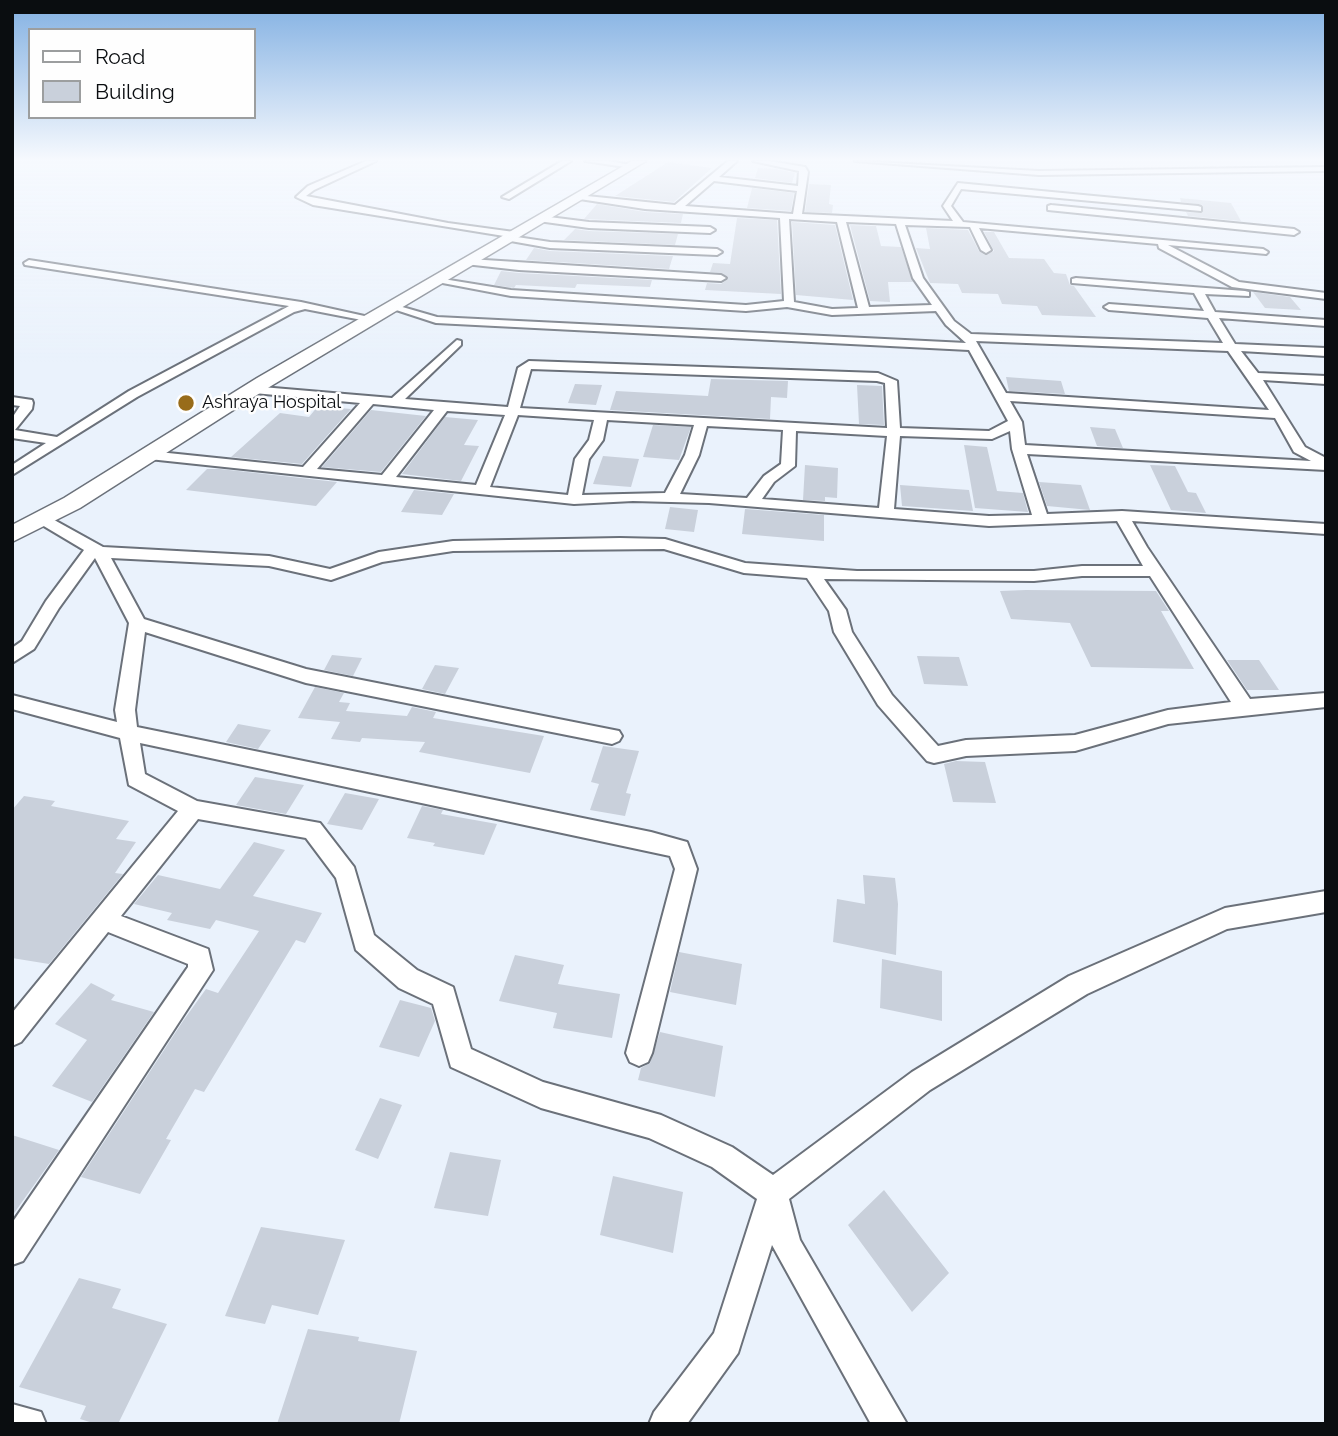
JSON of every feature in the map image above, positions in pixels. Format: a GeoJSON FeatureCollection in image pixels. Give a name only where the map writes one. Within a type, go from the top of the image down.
{"type":"FeatureCollection","features":[{"type":"Feature","properties":{"kind":"main road"},"geometry":{"type":"LineString","coordinates":[[12,535],[254,388],[526,228]]}},
{"type":"Feature","properties":{"kind":"street"},"geometry":{"type":"LineString","coordinates":[[460,228],[550,245],[717,252]]}},
{"type":"Feature","properties":{"kind":"street"},"geometry":{"type":"LineString","coordinates":[[662,228],[710,230]]}},
{"type":"Feature","properties":{"kind":"street"},"geometry":{"type":"LineString","coordinates":[[784,228],[789,293],[787,304]]}},
{"type":"Feature","properties":{"kind":"street"},"geometry":{"type":"LineString","coordinates":[[843,228],[864,310]]}},
{"type":"Feature","properties":{"kind":"street"},"geometry":{"type":"LineString","coordinates":[[902,228],[918,278],[950,323],[971,342],[1015,422],[1019,449],[1041,519]]}},
{"type":"Feature","properties":{"kind":"street"},"geometry":{"type":"LineString","coordinates":[[975,228],[986,250]]}},
{"type":"Feature","properties":{"kind":"street"},"geometry":{"type":"LineString","coordinates":[[1006,228],[1263,253]]}},
{"type":"Feature","properties":{"kind":"street"},"geometry":{"type":"LineString","coordinates":[[1135,240],[1137,228]]}},
{"type":"Feature","properties":{"kind":"street"},"geometry":{"type":"LineString","coordinates":[[1255,228],[1294,232]]}},
{"type":"Feature","properties":{"kind":"street"},"geometry":{"type":"LineString","coordinates":[[1152,241],[1236,285],[1326,296]]}},
{"type":"Feature","properties":{"kind":"street"},"geometry":{"type":"LineString","coordinates":[[469,262],[721,278]]}},
{"type":"Feature","properties":{"kind":"street"},"geometry":{"type":"LineString","coordinates":[[29,263],[372,319]]}},
{"type":"Feature","properties":{"kind":"street"},"geometry":{"type":"LineString","coordinates":[[437,281],[511,293],[746,308],[787,304],[832,312],[939,308]]}},
{"type":"Feature","properties":{"kind":"street"},"geometry":{"type":"LineString","coordinates":[[1076,281],[1260,295],[1263,288]]}},
{"type":"Feature","properties":{"kind":"street"},"geometry":{"type":"LineString","coordinates":[[1197,290],[1231,347],[1254,376],[1299,449],[1326,465]]}},
{"type":"Feature","properties":{"kind":"street"},"geometry":{"type":"LineString","coordinates":[[12,471],[133,394],[291,309],[305,306]]}},
{"type":"Feature","properties":{"kind":"street"},"geometry":{"type":"LineString","coordinates":[[392,307],[436,320],[971,342],[1231,347],[1326,352]]}},
{"type":"Feature","properties":{"kind":"street"},"geometry":{"type":"LineString","coordinates":[[1109,307],[1210,314],[1252,312],[1326,323]]}},
{"type":"Feature","properties":{"kind":"street"},"geometry":{"type":"LineString","coordinates":[[395,402],[457,344]]}},
{"type":"Feature","properties":{"kind":"street"},"geometry":{"type":"LineString","coordinates":[[481,490],[513,411],[524,368],[529,365],[878,377],[891,381],[894,432],[886,512]]}},
{"type":"Feature","properties":{"kind":"street"},"geometry":{"type":"LineString","coordinates":[[1254,376],[1326,380]]}},
{"type":"Feature","properties":{"kind":"street"},"geometry":{"type":"LineString","coordinates":[[254,388],[443,407],[894,432],[992,435],[1015,422]]}},
{"type":"Feature","properties":{"kind":"street"},"geometry":{"type":"LineString","coordinates":[[1002,397],[1279,414]]}},
{"type":"Feature","properties":{"kind":"street"},"geometry":{"type":"LineString","coordinates":[[307,471],[370,400]]}},
{"type":"Feature","properties":{"kind":"street"},"geometry":{"type":"LineString","coordinates":[[12,401],[27,403],[26,409],[12,426]]}},
{"type":"Feature","properties":{"kind":"street"},"geometry":{"type":"LineString","coordinates":[[386,480],[443,407]]}},
{"type":"Feature","properties":{"kind":"street"},"geometry":{"type":"LineString","coordinates":[[574,500],[582,459],[596,440],[601,416]]}},
{"type":"Feature","properties":{"kind":"street"},"geometry":{"type":"LineString","coordinates":[[671,497],[692,455],[701,422]]}},
{"type":"Feature","properties":{"kind":"street"},"geometry":{"type":"LineString","coordinates":[[751,503],[769,479],[788,466],[790,427]]}},
{"type":"Feature","properties":{"kind":"street"},"geometry":{"type":"LineString","coordinates":[[12,435],[58,441]]}},
{"type":"Feature","properties":{"kind":"street"},"geometry":{"type":"LineString","coordinates":[[12,448],[42,451]]}},
{"type":"Feature","properties":{"kind":"street"},"geometry":{"type":"LineString","coordinates":[[1019,449],[1326,465]]}},
{"type":"Feature","properties":{"kind":"street"},"geometry":{"type":"LineString","coordinates":[[149,454],[574,500],[671,497],[989,521],[1122,516],[1326,528]]}},
{"type":"Feature","properties":{"kind":"street"},"geometry":{"type":"LineString","coordinates":[[1122,516],[1155,572],[1245,707]]}},
{"type":"Feature","properties":{"kind":"street"},"geometry":{"type":"LineString","coordinates":[[42,519],[97,550],[269,561],[331,575],[379,557],[453,546],[664,544],[744,568],[857,576],[1034,576],[1082,571],[1155,572]]}},
{"type":"Feature","properties":{"kind":"street"},"geometry":{"type":"LineString","coordinates":[[97,550],[138,623],[125,709],[136,779],[193,809],[312,830],[346,874],[364,942],[408,979],[444,996],[460,1058],[541,1094],[651,1125],[722,1157],[773,1193],[788,1246],[890,1424]]}},
{"type":"Feature","properties":{"kind":"street"},"geometry":{"type":"LineString","coordinates":[[12,657],[28,645],[52,604],[97,550]]}},
{"type":"Feature","properties":{"kind":"street"},"geometry":{"type":"LineString","coordinates":[[811,572],[837,610],[843,632],[885,700],[934,755],[966,748],[1074,743],[1168,717],[1326,700]]}},
{"type":"Feature","properties":{"kind":"street"},"geometry":{"type":"LineString","coordinates":[[138,623],[306,676],[612,736]]}},
{"type":"Feature","properties":{"kind":"street"},"geometry":{"type":"LineString","coordinates":[[12,702],[129,733],[679,849],[686,869],[639,1053]]}},
{"type":"Feature","properties":{"kind":"street"},"geometry":{"type":"LineString","coordinates":[[12,1033],[193,809]]}},
{"type":"Feature","properties":{"kind":"street"},"geometry":{"type":"LineString","coordinates":[[666,1424],[727,1342],[773,1193],[920,1081],[1078,985],[1225,919],[1326,901]]}},
{"type":"Feature","properties":{"kind":"street"},"geometry":{"type":"LineString","coordinates":[[12,1250],[201,970],[200,957],[104,920]]}},
{"type":"Feature","properties":{"kind":"street"},"geometry":{"type":"LineString","coordinates":[[12,1421],[29,1424]]}},
{"type":"Feature","properties":{"kind":"building"},"geometry":{"type":"Polygon","coordinates":[[[735,228],[777,228],[781,294],[705,290],[707,283],[721,284],[728,279],[722,273],[710,272],[713,263],[730,264],[735,228]]]}},
{"type":"Feature","properties":{"kind":"building"},"geometry":{"type":"Polygon","coordinates":[[[792,228],[836,228],[853,300],[796,295],[792,228]]]}},
{"type":"Feature","properties":{"kind":"building"},"geometry":{"type":"Polygon","coordinates":[[[851,228],[877,228],[881,246],[901,247],[913,282],[888,282],[890,302],[870,301],[851,228]]]}},
{"type":"Feature","properties":{"kind":"building"},"geometry":{"type":"Polygon","coordinates":[[[926,228],[968,230],[979,251],[985,255],[994,251],[984,232],[994,232],[1009,258],[1044,259],[1054,273],[1066,274],[1070,285],[1074,286],[1096,317],[1042,315],[1037,306],[1002,304],[998,294],[962,293],[958,284],[930,283],[916,248],[930,249],[926,228]]]}},
{"type":"Feature","properties":{"kind":"building"},"geometry":{"type":"Polygon","coordinates":[[[575,229],[678,234],[675,245],[564,240],[575,229]]]}},
{"type":"Feature","properties":{"kind":"building"},"geometry":{"type":"Polygon","coordinates":[[[534,248],[673,256],[669,269],[526,260],[534,248]]]}},
{"type":"Feature","properties":{"kind":"building"},"geometry":{"type":"Polygon","coordinates":[[[501,271],[652,280],[650,287],[577,284],[575,288],[516,285],[514,288],[494,285],[501,271]]]}},
{"type":"Feature","properties":{"kind":"building"},"geometry":{"type":"Polygon","coordinates":[[[1253,292],[1290,297],[1301,310],[1265,308],[1253,292]]]}},
{"type":"Feature","properties":{"kind":"building"},"geometry":{"type":"Polygon","coordinates":[[[1006,377],[1061,381],[1065,394],[1009,391],[1006,377]]]}},
{"type":"Feature","properties":{"kind":"building"},"geometry":{"type":"Polygon","coordinates":[[[711,379],[788,381],[787,398],[771,397],[770,419],[610,410],[616,391],[708,396],[711,379]]]}},
{"type":"Feature","properties":{"kind":"building"},"geometry":{"type":"Polygon","coordinates":[[[575,384],[602,385],[596,405],[568,403],[575,384]]]}},
{"type":"Feature","properties":{"kind":"building"},"geometry":{"type":"Polygon","coordinates":[[[857,385],[882,386],[884,425],[859,424],[857,385]]]}},
{"type":"Feature","properties":{"kind":"building"},"geometry":{"type":"Polygon","coordinates":[[[318,406],[351,409],[302,464],[231,457],[280,413],[309,417],[318,406]]]}},
{"type":"Feature","properties":{"kind":"building"},"geometry":{"type":"Polygon","coordinates":[[[371,410],[426,416],[381,472],[322,467],[371,410]]]}},
{"type":"Feature","properties":{"kind":"building"},"geometry":{"type":"Polygon","coordinates":[[[445,417],[478,420],[464,445],[479,446],[461,481],[402,474],[445,417]]]}},
{"type":"Feature","properties":{"kind":"building"},"geometry":{"type":"Polygon","coordinates":[[[653,425],[691,427],[679,460],[643,457],[653,425]]]}},
{"type":"Feature","properties":{"kind":"building"},"geometry":{"type":"Polygon","coordinates":[[[1090,427],[1115,429],[1123,448],[1097,446],[1090,427]]]}},
{"type":"Feature","properties":{"kind":"building"},"geometry":{"type":"Polygon","coordinates":[[[964,445],[987,447],[997,491],[1023,493],[1028,512],[975,508],[964,445]]]}},
{"type":"Feature","properties":{"kind":"building"},"geometry":{"type":"Polygon","coordinates":[[[603,456],[639,459],[631,487],[593,484],[603,456]]]}},
{"type":"Feature","properties":{"kind":"building"},"geometry":{"type":"Polygon","coordinates":[[[805,465],[838,468],[837,498],[825,497],[825,501],[803,500],[805,465]]]}},
{"type":"Feature","properties":{"kind":"building"},"geometry":{"type":"Polygon","coordinates":[[[1150,465],[1175,466],[1188,492],[1196,493],[1206,513],[1171,510],[1150,465]]]}},
{"type":"Feature","properties":{"kind":"building"},"geometry":{"type":"Polygon","coordinates":[[[207,469],[337,482],[316,506],[186,490],[207,469]]]}},
{"type":"Feature","properties":{"kind":"building"},"geometry":{"type":"Polygon","coordinates":[[[1039,482],[1081,485],[1090,510],[1047,506],[1039,482]]]}},
{"type":"Feature","properties":{"kind":"building"},"geometry":{"type":"Polygon","coordinates":[[[900,485],[969,490],[973,511],[902,506],[900,485]]]}},
{"type":"Feature","properties":{"kind":"building"},"geometry":{"type":"Polygon","coordinates":[[[414,490],[454,494],[442,515],[401,512],[414,490]]]}},
{"type":"Feature","properties":{"kind":"building"},"geometry":{"type":"Polygon","coordinates":[[[670,507],[698,510],[694,532],[665,529],[670,507]]]}},
{"type":"Feature","properties":{"kind":"building"},"geometry":{"type":"Polygon","coordinates":[[[745,509],[824,515],[824,541],[742,534],[745,509]]]}},
{"type":"Feature","properties":{"kind":"building"},"geometry":{"type":"Polygon","coordinates":[[[1000,591],[1156,591],[1169,611],[1161,611],[1194,669],[1091,667],[1070,623],[1011,619],[1000,591]]]}},
{"type":"Feature","properties":{"kind":"building"},"geometry":{"type":"Polygon","coordinates":[[[332,655],[362,658],[353,676],[324,670],[332,655]]]}},
{"type":"Feature","properties":{"kind":"building"},"geometry":{"type":"Polygon","coordinates":[[[917,656],[959,657],[968,686],[924,684],[917,656]]]}},
{"type":"Feature","properties":{"kind":"building"},"geometry":{"type":"Polygon","coordinates":[[[1227,660],[1259,660],[1279,690],[1247,690],[1227,660]]]}},
{"type":"Feature","properties":{"kind":"building"},"geometry":{"type":"Polygon","coordinates":[[[435,665],[459,668],[445,694],[422,689],[435,665]]]}},
{"type":"Feature","properties":{"kind":"building"},"geometry":{"type":"Polygon","coordinates":[[[315,687],[344,693],[339,702],[350,703],[346,711],[407,716],[412,707],[436,712],[433,718],[544,736],[530,773],[419,752],[425,742],[331,739],[340,722],[298,718],[315,687]]]}},
{"type":"Feature","properties":{"kind":"building"},"geometry":{"type":"Polygon","coordinates":[[[238,724],[271,730],[258,749],[226,742],[238,724]]]}},
{"type":"Feature","properties":{"kind":"building"},"geometry":{"type":"Polygon","coordinates":[[[603,746],[639,751],[626,793],[631,794],[625,816],[590,810],[599,784],[591,782],[603,746]]]}},
{"type":"Feature","properties":{"kind":"building"},"geometry":{"type":"Polygon","coordinates":[[[956,761],[985,762],[996,803],[953,802],[944,764],[956,761]]]}},
{"type":"Feature","properties":{"kind":"building"},"geometry":{"type":"Polygon","coordinates":[[[255,777],[304,785],[286,814],[236,805],[255,777]]]}},
{"type":"Feature","properties":{"kind":"building"},"geometry":{"type":"Polygon","coordinates":[[[345,793],[379,799],[362,830],[327,824],[345,793]]]}},
{"type":"Feature","properties":{"kind":"building"},"geometry":{"type":"Polygon","coordinates":[[[24,796],[55,801],[51,806],[129,821],[116,839],[136,842],[115,873],[123,874],[49,964],[12,958],[12,810],[24,796]]]}},
{"type":"Feature","properties":{"kind":"building"},"geometry":{"type":"Polygon","coordinates":[[[422,806],[443,810],[441,814],[497,824],[484,855],[433,846],[435,843],[407,838],[422,806]]]}},
{"type":"Feature","properties":{"kind":"building"},"geometry":{"type":"Polygon","coordinates":[[[254,842],[285,850],[253,896],[322,913],[305,943],[296,940],[204,1092],[195,1089],[166,1139],[171,1140],[140,1194],[81,1177],[206,989],[218,993],[259,931],[216,920],[210,929],[167,920],[172,913],[134,904],[158,875],[220,889],[254,842]]]}},
{"type":"Feature","properties":{"kind":"building"},"geometry":{"type":"Polygon","coordinates":[[[863,875],[895,878],[898,904],[896,955],[833,942],[837,899],[865,904],[863,875]]]}},
{"type":"Feature","properties":{"kind":"building"},"geometry":{"type":"Polygon","coordinates":[[[679,952],[742,964],[736,1005],[670,992],[679,952]]]}},
{"type":"Feature","properties":{"kind":"building"},"geometry":{"type":"Polygon","coordinates":[[[515,955],[564,965],[558,984],[620,994],[612,1038],[553,1028],[557,1013],[499,1001],[515,955]]]}},
{"type":"Feature","properties":{"kind":"building"},"geometry":{"type":"Polygon","coordinates":[[[882,959],[942,971],[942,1021],[880,1008],[882,959]]]}},
{"type":"Feature","properties":{"kind":"building"},"geometry":{"type":"Polygon","coordinates":[[[91,983],[115,995],[111,1000],[154,1012],[92,1102],[52,1086],[87,1040],[55,1024],[91,983]]]}},
{"type":"Feature","properties":{"kind":"building"},"geometry":{"type":"Polygon","coordinates":[[[400,1000],[431,1008],[435,1021],[419,1057],[379,1047],[400,1000]]]}},
{"type":"Feature","properties":{"kind":"building"},"geometry":{"type":"Polygon","coordinates":[[[660,1032],[723,1046],[715,1097],[638,1080],[641,1068],[650,1063],[660,1032]]]}},
{"type":"Feature","properties":{"kind":"building"},"geometry":{"type":"Polygon","coordinates":[[[380,1098],[402,1105],[378,1159],[355,1150],[380,1098]]]}},
{"type":"Feature","properties":{"kind":"building"},"geometry":{"type":"Polygon","coordinates":[[[12,1135],[59,1150],[12,1216],[12,1135]]]}},
{"type":"Feature","properties":{"kind":"building"},"geometry":{"type":"Polygon","coordinates":[[[450,1152],[501,1160],[488,1216],[434,1208],[450,1152]]]}},
{"type":"Feature","properties":{"kind":"building"},"geometry":{"type":"Polygon","coordinates":[[[613,1176],[683,1192],[673,1253],[600,1235],[613,1176]]]}},
{"type":"Feature","properties":{"kind":"building"},"geometry":{"type":"Polygon","coordinates":[[[884,1190],[949,1273],[912,1312],[848,1225],[884,1190]]]}},
{"type":"Feature","properties":{"kind":"building"},"geometry":{"type":"Polygon","coordinates":[[[261,1227],[345,1240],[318,1315],[272,1305],[265,1324],[225,1316],[261,1227]]]}},
{"type":"Feature","properties":{"kind":"building"},"geometry":{"type":"Polygon","coordinates":[[[79,1278],[121,1289],[112,1308],[167,1324],[118,1424],[96,1424],[80,1419],[86,1406],[19,1387],[79,1278]]]}},
{"type":"Feature","properties":{"kind":"building"},"geometry":{"type":"Polygon","coordinates":[[[308,1329],[359,1337],[358,1341],[417,1351],[399,1424],[277,1424],[308,1329]]]}},
{"type":"Feature","properties":{"kind":"place","name":"Ashraya Hospital"},"geometry":{"type":"Point","coordinates":[186,403]}}]}
